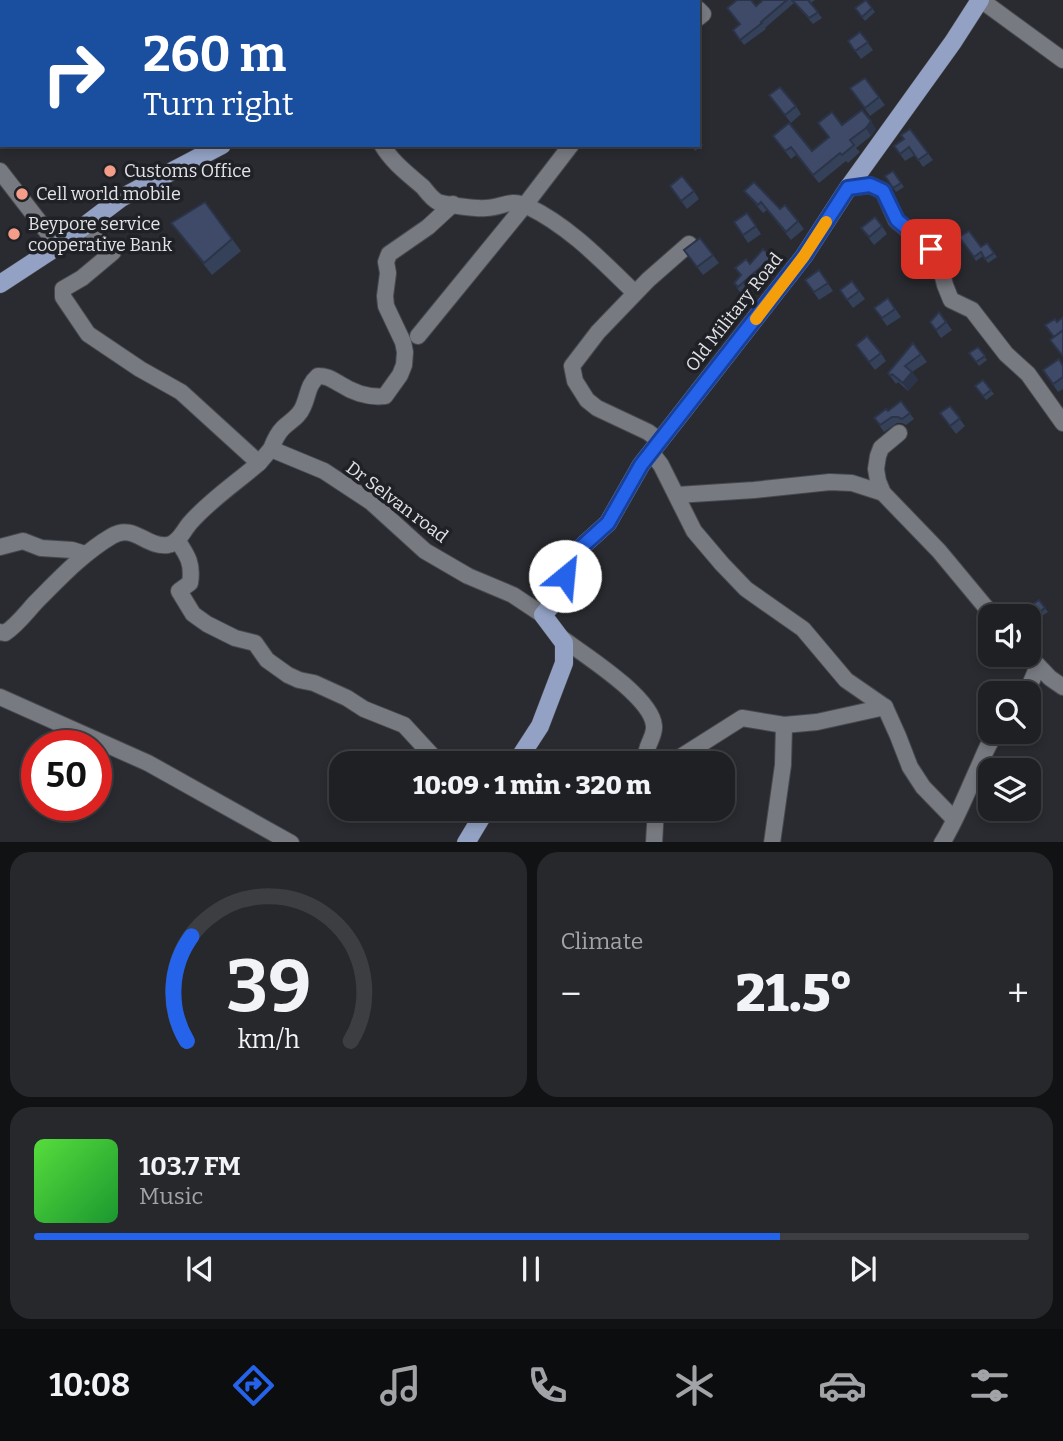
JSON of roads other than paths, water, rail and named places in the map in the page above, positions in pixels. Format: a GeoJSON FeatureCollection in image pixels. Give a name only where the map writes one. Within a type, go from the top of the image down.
{"type":"FeatureCollection","features":[{"type":"Feature","properties":{"kind":"main road","name":"Old Military Road"},"geometry":{"type":"LineString","coordinates":[[543,615],[564,591],[566,561],[608,523],[641,465],[804,256],[848,188],[980,0]]}},
{"type":"Feature","properties":{"kind":"main road"},"geometry":{"type":"LineString","coordinates":[[0,284],[58,246],[121,198],[218,147]]}},
{"type":"Feature","properties":{"kind":"main road"},"geometry":{"type":"LineString","coordinates":[[524,751],[540,726],[564,663],[562,640],[543,615]]}},
{"type":"Feature","properties":{"kind":"main road"},"geometry":{"type":"LineString","coordinates":[[466,842],[479,821]]}},
{"type":"Feature","properties":{"kind":"street"},"geometry":{"type":"LineString","coordinates":[[980,0],[1063,60]]}},
{"type":"Feature","properties":{"kind":"street"},"geometry":{"type":"LineString","coordinates":[[418,336],[526,205],[570,147]]}},
{"type":"Feature","properties":{"kind":"street"},"geometry":{"type":"LineString","coordinates":[[388,149],[436,201],[488,209],[511,202],[526,205],[583,242],[589,251],[635,293]]}},
{"type":"Feature","properties":{"kind":"street"},"geometry":{"type":"LineString","coordinates":[[0,171],[58,246]]}},
{"type":"Feature","properties":{"kind":"street"},"geometry":{"type":"LineString","coordinates":[[848,188],[870,185],[883,191],[897,220],[931,249],[939,261],[951,300],[972,310],[1006,354],[1028,374],[1063,423]]}},
{"type":"Feature","properties":{"kind":"street"},"geometry":{"type":"LineString","coordinates":[[0,632],[5,633],[15,627],[85,554],[115,534],[137,534],[148,542],[157,544],[170,545],[177,540],[217,497],[259,463],[271,449],[276,436],[303,409],[311,383],[318,376],[328,376],[355,392],[373,397],[385,396],[400,375],[405,352],[404,342],[386,306],[386,262],[389,254],[428,227],[453,204]]}},
{"type":"Feature","properties":{"kind":"street"},"geometry":{"type":"LineString","coordinates":[[81,229],[113,252],[82,278],[63,289],[63,297],[88,334],[140,369],[181,391],[259,463]]}},
{"type":"Feature","properties":{"kind":"street"},"geometry":{"type":"LineString","coordinates":[[689,244],[635,293],[598,332],[572,366],[575,381],[587,400],[597,408],[648,432],[661,465],[694,531],[746,589],[803,629],[846,680],[885,707],[910,766],[923,787],[954,819]]}},
{"type":"Feature","properties":{"kind":"street"},"geometry":{"type":"LineString","coordinates":[[883,494],[876,469],[878,456],[881,448],[899,433]]}},
{"type":"Feature","properties":{"kind":"street","name":"Dr Selvan road"},"geometry":{"type":"LineString","coordinates":[[271,449],[324,471],[371,502],[425,551],[468,576],[513,595],[543,615]]}},
{"type":"Feature","properties":{"kind":"street"},"geometry":{"type":"LineString","coordinates":[[677,495],[754,491],[830,482],[852,483],[883,494],[939,551],[983,604]]}},
{"type":"Feature","properties":{"kind":"street"},"geometry":{"type":"LineString","coordinates":[[177,540],[190,561],[192,571],[190,583],[179,591],[193,614],[235,638],[255,643],[267,660],[288,675],[314,683],[364,709],[404,725],[428,751]]}},
{"type":"Feature","properties":{"kind":"street"},"geometry":{"type":"LineString","coordinates":[[0,547],[23,541],[41,548],[72,550],[85,554]]}},
{"type":"Feature","properties":{"kind":"street"},"geometry":{"type":"LineString","coordinates":[[562,640],[631,690],[648,711],[654,727],[646,751]]}},
{"type":"Feature","properties":{"kind":"street"},"geometry":{"type":"LineString","coordinates":[[1039,667],[1063,687]]}},
{"type":"Feature","properties":{"kind":"street"},"geometry":{"type":"LineString","coordinates":[[0,697],[148,763],[290,842]]}},
{"type":"Feature","properties":{"kind":"street"},"geometry":{"type":"LineString","coordinates":[[690,751],[742,718],[784,725],[817,722],[885,707]]}},
{"type":"Feature","properties":{"kind":"street"},"geometry":{"type":"LineString","coordinates":[[772,842],[783,765],[784,725]]}},
{"type":"Feature","properties":{"kind":"street"},"geometry":{"type":"LineString","coordinates":[[942,842],[990,744]]}},
{"type":"Feature","properties":{"kind":"street"},"geometry":{"type":"LineString","coordinates":[[654,842],[655,821]]}},
{"type":"Feature","properties":{"kind":"place","name":"Customs Office"},"geometry":{"type":"Point","coordinates":[110,171]}},
{"type":"Feature","properties":{"kind":"place","name":"Cell world mobile"},"geometry":{"type":"Point","coordinates":[22,194]}},
{"type":"Feature","properties":{"kind":"place","name":"Beypore service cooperative Bank"},"geometry":{"type":"Point","coordinates":[14,234]}}]}
